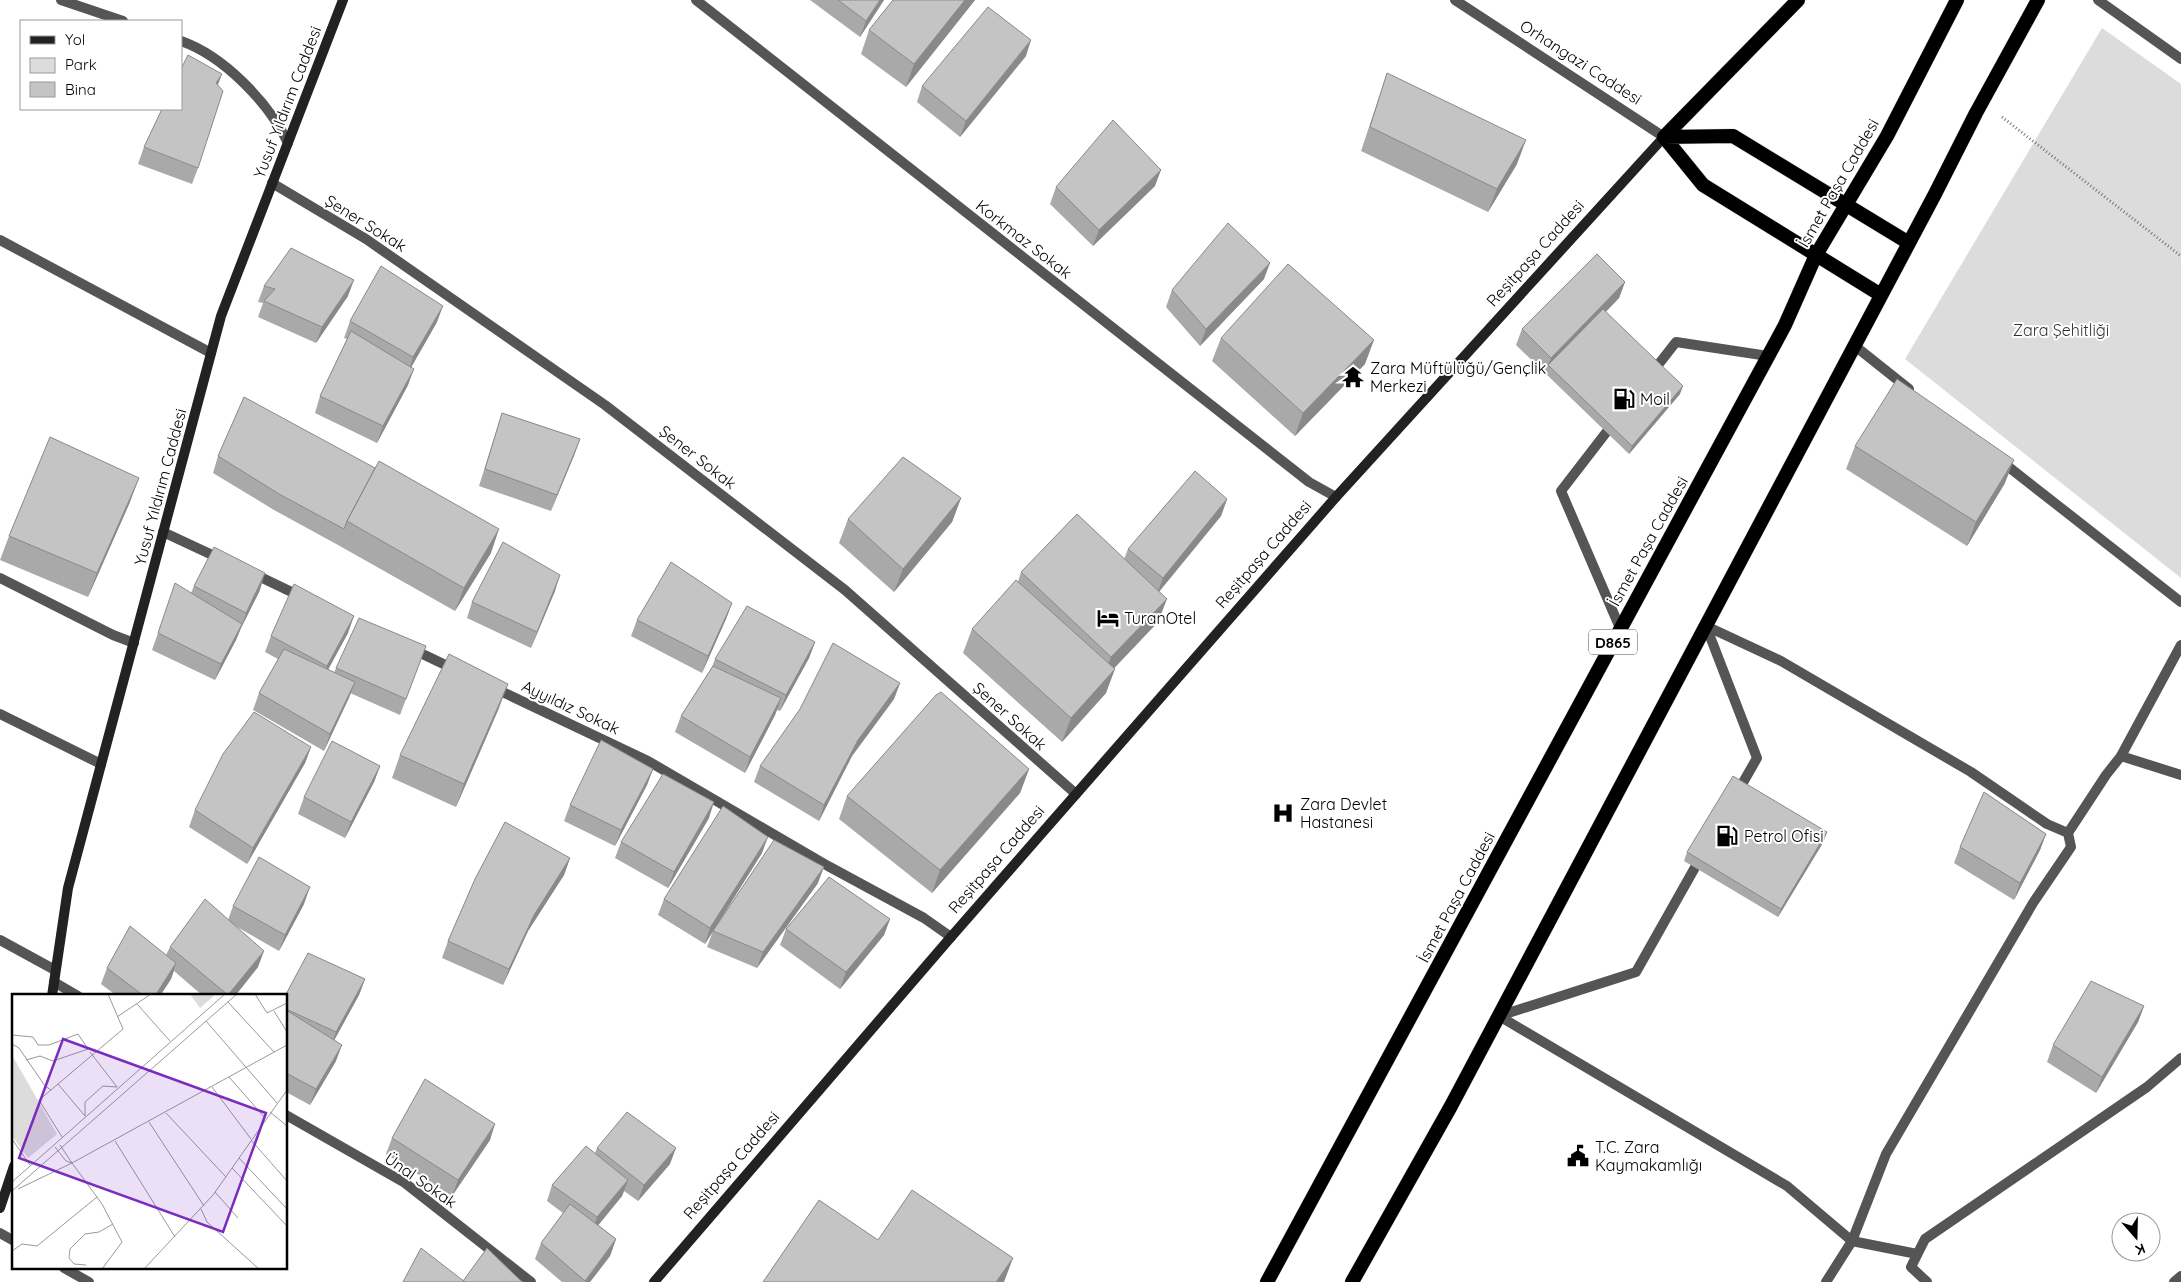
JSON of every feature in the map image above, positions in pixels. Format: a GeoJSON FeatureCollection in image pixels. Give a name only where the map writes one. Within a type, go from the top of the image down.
{"type":"FeatureCollection","features":[{"type":"Feature","properties":{"kind":"highway","name":"Reşitpaşa Caddesi"},"geometry":{"type":"LineString","coordinates":[[1664,137],[1798,0]]}},
{"type":"Feature","properties":{"kind":"highway","name":"İsmet Paşa Caddesi"},"geometry":{"type":"LineString","coordinates":[[1267,1282],[1785,325],[1816,255],[1847,206],[1886,136],[1957,0]]}},
{"type":"Feature","properties":{"kind":"highway"},"geometry":{"type":"LineString","coordinates":[[1352,1282],[1451,1106],[1855,346],[1982,100],[2038,0]]}},
{"type":"Feature","properties":{"kind":"highway"},"geometry":{"type":"LineString","coordinates":[[1664,137],[1733,136],[1909,243]]}},
{"type":"Feature","properties":{"kind":"highway","name":"Orhangazi Caddesi"},"geometry":{"type":"LineString","coordinates":[[1664,137],[1703,185],[1881,295]]}},
{"type":"Feature","properties":{"kind":"main road","name":"Yusuf Yıldırım Caddesi"},"geometry":{"type":"LineString","coordinates":[[52,994],[68,888],[221,316],[343,0]]}},
{"type":"Feature","properties":{"kind":"main road","name":"Reşitpaşa Caddesi"},"geometry":{"type":"LineString","coordinates":[[654,1282],[951,937],[1336,497],[1664,137]]}},
{"type":"Feature","properties":{"kind":"main road"},"geometry":{"type":"LineString","coordinates":[[0,1208],[12,1172]]}},
{"type":"Feature","properties":{"kind":"street"},"geometry":{"type":"LineString","coordinates":[[61,0],[120,20]]}},
{"type":"Feature","properties":{"kind":"street","name":"Korkmaz Sokak"},"geometry":{"type":"LineString","coordinates":[[696,0],[1309,482],[1336,497]]}},
{"type":"Feature","properties":{"kind":"street","name":"Orhangazi Caddesi"},"geometry":{"type":"LineString","coordinates":[[1455,0],[1664,137]]}},
{"type":"Feature","properties":{"kind":"street"},"geometry":{"type":"LineString","coordinates":[[2098,0],[2181,59]]}},
{"type":"Feature","properties":{"kind":"street"},"geometry":{"type":"LineString","coordinates":[[182,41],[190,44],[232,71],[278,123],[288,143]]}},
{"type":"Feature","properties":{"kind":"street","name":"Şener Sokak"},"geometry":{"type":"LineString","coordinates":[[272,183],[366,239],[605,405],[845,590],[1076,794]]}},
{"type":"Feature","properties":{"kind":"street"},"geometry":{"type":"LineString","coordinates":[[0,240],[211,354]]}},
{"type":"Feature","properties":{"kind":"street"},"geometry":{"type":"LineString","coordinates":[[1646,381],[1676,342],[1768,356]]}},
{"type":"Feature","properties":{"kind":"street"},"geometry":{"type":"LineString","coordinates":[[1855,346],[1917,395]]}},
{"type":"Feature","properties":{"kind":"street"},"geometry":{"type":"LineString","coordinates":[[1620,628],[1561,491],[1621,413]]}},
{"type":"Feature","properties":{"kind":"street"},"geometry":{"type":"LineString","coordinates":[[1994,456],[2181,602]]}},
{"type":"Feature","properties":{"kind":"street"},"geometry":{"type":"LineString","coordinates":[[164,532],[316,604]]}},
{"type":"Feature","properties":{"kind":"street"},"geometry":{"type":"LineString","coordinates":[[0,578],[113,635],[134,643]]}},
{"type":"Feature","properties":{"kind":"street"},"geometry":{"type":"LineString","coordinates":[[1706,626],[1757,758],[1733,801]]}},
{"type":"Feature","properties":{"kind":"street"},"geometry":{"type":"LineString","coordinates":[[1706,626],[1781,661],[1971,772],[2047,824],[2068,833]]}},
{"type":"Feature","properties":{"kind":"street"},"geometry":{"type":"LineString","coordinates":[[1826,1282],[1852,1241],[1886,1154],[2032,903],[2071,847],[2068,833],[2106,775],[2121,756],[2181,645]]}},
{"type":"Feature","properties":{"kind":"street"},"geometry":{"type":"LineString","coordinates":[[406,646],[469,676]]}},
{"type":"Feature","properties":{"kind":"street","name":"Ayyıldız Sokak"},"geometry":{"type":"LineString","coordinates":[[487,684],[648,761],[828,866],[924,918],[951,937]]}},
{"type":"Feature","properties":{"kind":"street"},"geometry":{"type":"LineString","coordinates":[[0,714],[101,764]]}},
{"type":"Feature","properties":{"kind":"street"},"geometry":{"type":"LineString","coordinates":[[2121,756],[2181,775]]}},
{"type":"Feature","properties":{"kind":"street"},"geometry":{"type":"LineString","coordinates":[[1499,1016],[1636,972],[1708,844]]}},
{"type":"Feature","properties":{"kind":"street"},"geometry":{"type":"LineString","coordinates":[[0,940],[56,970]]}},
{"type":"Feature","properties":{"kind":"street"},"geometry":{"type":"LineString","coordinates":[[54,982],[75,994]]}},
{"type":"Feature","properties":{"kind":"street"},"geometry":{"type":"LineString","coordinates":[[1499,1016],[1787,1186],[1852,1241],[1918,1254]]}},
{"type":"Feature","properties":{"kind":"street"},"geometry":{"type":"LineString","coordinates":[[1927,1282],[1911,1267],[1925,1239],[2147,1087],[2181,1058]]}},
{"type":"Feature","properties":{"kind":"street","name":"Ünal Sokak"},"geometry":{"type":"LineString","coordinates":[[288,1116],[405,1183],[531,1282]]}},
{"type":"Feature","properties":{"kind":"street"},"geometry":{"type":"LineString","coordinates":[[0,1233],[12,1240]]}},
{"type":"Feature","properties":{"kind":"street"},"geometry":{"type":"LineString","coordinates":[[68,1270],[90,1282]]}},
{"type":"Feature","properties":{"kind":"street"},"geometry":{"type":"LineString","coordinates":[[2174,1282],[2181,1276]]}},
{"type":"Feature","properties":{"kind":"path"},"geometry":{"type":"LineString","coordinates":[[1982,100],[2181,256]]}},
{"type":"Feature","properties":{"kind":"green space","name":"Zara Şehitliği"},"geometry":{"type":"Polygon","coordinates":[[[2102,28],[2181,84],[2181,578],[1905,359],[2102,28]]]}},
{"type":"Feature","properties":{"kind":"building"},"geometry":{"type":"Polygon","coordinates":[[[838,0],[880,0],[866,21],[838,0]]]}},
{"type":"Feature","properties":{"kind":"building"},"geometry":{"type":"Polygon","coordinates":[[[893,0],[965,0],[914,64],[869,30],[893,0]]]}},
{"type":"Feature","properties":{"kind":"building"},"geometry":{"type":"Polygon","coordinates":[[[988,7],[1031,40],[966,121],[922,86],[988,7]]]}},
{"type":"Feature","properties":{"kind":"building"},"geometry":{"type":"Polygon","coordinates":[[[188,55],[222,74],[216,83],[223,91],[198,168],[144,147],[162,110],[182,110],[182,67],[188,55]]]}},
{"type":"Feature","properties":{"kind":"building"},"geometry":{"type":"Polygon","coordinates":[[[1387,73],[1526,140],[1497,189],[1370,127],[1387,73]]]}},
{"type":"Feature","properties":{"kind":"building"},"geometry":{"type":"Polygon","coordinates":[[[1113,120],[1161,170],[1099,230],[1056,187],[1113,120]]]}},
{"type":"Feature","properties":{"kind":"building"},"geometry":{"type":"Polygon","coordinates":[[[1228,223],[1270,263],[1206,329],[1172,290],[1228,223]]]}},
{"type":"Feature","properties":{"kind":"building"},"geometry":{"type":"Polygon","coordinates":[[[291,248],[354,280],[322,327],[264,301],[275,289],[264,286],[291,248]]]}},
{"type":"Feature","properties":{"kind":"building"},"geometry":{"type":"Polygon","coordinates":[[[1597,254],[1625,282],[1551,358],[1522,329],[1597,254]]]}},
{"type":"Feature","properties":{"kind":"building"},"geometry":{"type":"Polygon","coordinates":[[[1288,264],[1374,340],[1303,413],[1221,338],[1288,264]]]}},
{"type":"Feature","properties":{"kind":"building"},"geometry":{"type":"Polygon","coordinates":[[[381,266],[443,306],[413,357],[350,321],[381,266]]]}},
{"type":"Feature","properties":{"kind":"building"},"geometry":{"type":"Polygon","coordinates":[[[1603,309],[1683,386],[1632,446],[1548,365],[1603,309]]]}},
{"type":"Feature","properties":{"kind":"building"},"geometry":{"type":"Polygon","coordinates":[[[351,331],[414,369],[383,426],[320,396],[351,331]]]}},
{"type":"Feature","properties":{"kind":"building"},"geometry":{"type":"Polygon","coordinates":[[[1897,379],[2014,460],[1976,522],[1855,446],[1897,379]]]}},
{"type":"Feature","properties":{"kind":"building"},"geometry":{"type":"Polygon","coordinates":[[[244,397],[375,468],[344,529],[279,494],[218,456],[244,397]]]}},
{"type":"Feature","properties":{"kind":"building"},"geometry":{"type":"Polygon","coordinates":[[[502,413],[580,439],[557,495],[485,469],[502,413]]]}},
{"type":"Feature","properties":{"kind":"building"},"geometry":{"type":"Polygon","coordinates":[[[50,437],[139,478],[97,573],[9,536],[50,437]]]}},
{"type":"Feature","properties":{"kind":"building"},"geometry":{"type":"Polygon","coordinates":[[[903,457],[961,498],[903,569],[848,519],[903,457]]]}},
{"type":"Feature","properties":{"kind":"building"},"geometry":{"type":"Polygon","coordinates":[[[379,461],[499,529],[464,588],[347,521],[379,461]]]}},
{"type":"Feature","properties":{"kind":"building"},"geometry":{"type":"Polygon","coordinates":[[[1195,471],[1227,499],[1163,578],[1128,549],[1195,471]]]}},
{"type":"Feature","properties":{"kind":"building"},"geometry":{"type":"Polygon","coordinates":[[[1077,514],[1167,599],[1111,657],[1021,572],[1077,514]]]}},
{"type":"Feature","properties":{"kind":"building"},"geometry":{"type":"Polygon","coordinates":[[[503,542],[560,575],[537,632],[472,602],[503,542]]]}},
{"type":"Feature","properties":{"kind":"building"},"geometry":{"type":"Polygon","coordinates":[[[214,547],[265,573],[246,613],[194,586],[214,547]]]}},
{"type":"Feature","properties":{"kind":"building"},"geometry":{"type":"Polygon","coordinates":[[[671,562],[732,603],[708,656],[637,620],[671,562]]]}},
{"type":"Feature","properties":{"kind":"building"},"geometry":{"type":"Polygon","coordinates":[[[1016,580],[1115,669],[1071,718],[972,629],[1016,580]]]}},
{"type":"Feature","properties":{"kind":"building"},"geometry":{"type":"Polygon","coordinates":[[[175,583],[242,624],[221,664],[158,633],[175,583]]]}},
{"type":"Feature","properties":{"kind":"building"},"geometry":{"type":"Polygon","coordinates":[[[294,584],[354,616],[327,666],[271,636],[294,584]]]}},
{"type":"Feature","properties":{"kind":"building"},"geometry":{"type":"Polygon","coordinates":[[[747,606],[815,642],[786,695],[715,659],[747,606]]]}},
{"type":"Feature","properties":{"kind":"building"},"geometry":{"type":"Polygon","coordinates":[[[359,618],[426,646],[406,699],[336,668],[359,618]]]}},
{"type":"Feature","properties":{"kind":"building"},"geometry":{"type":"Polygon","coordinates":[[[833,643],[900,683],[858,740],[824,805],[760,766],[800,709],[833,643]]]}},
{"type":"Feature","properties":{"kind":"building"},"geometry":{"type":"Polygon","coordinates":[[[284,649],[355,682],[330,734],[259,693],[284,649]]]}},
{"type":"Feature","properties":{"kind":"building"},"geometry":{"type":"Polygon","coordinates":[[[449,654],[508,684],[464,784],[400,755],[449,654]]]}},
{"type":"Feature","properties":{"kind":"building"},"geometry":{"type":"Polygon","coordinates":[[[713,666],[781,698],[750,757],[681,716],[713,666]]]}},
{"type":"Feature","properties":{"kind":"building"},"geometry":{"type":"Polygon","coordinates":[[[941,692],[1029,769],[940,870],[847,796],[936,695],[941,692]]]}},
{"type":"Feature","properties":{"kind":"building"},"geometry":{"type":"Polygon","coordinates":[[[254,712],[311,747],[253,848],[195,810],[223,754],[254,712]]]}},
{"type":"Feature","properties":{"kind":"building"},"geometry":{"type":"Polygon","coordinates":[[[601,740],[653,769],[621,830],[570,805],[601,740]]]}},
{"type":"Feature","properties":{"kind":"building"},"geometry":{"type":"Polygon","coordinates":[[[332,741],[380,766],[351,822],[304,797],[332,741]]]}},
{"type":"Feature","properties":{"kind":"building"},"geometry":{"type":"Polygon","coordinates":[[[663,774],[714,802],[674,872],[621,842],[663,774]]]}},
{"type":"Feature","properties":{"kind":"building"},"geometry":{"type":"Polygon","coordinates":[[[1733,776],[1827,832],[1781,909],[1687,852],[1733,776]]]}},
{"type":"Feature","properties":{"kind":"building"},"geometry":{"type":"Polygon","coordinates":[[[1984,792],[2046,834],[2020,883],[1960,847],[1984,792]]]}},
{"type":"Feature","properties":{"kind":"building"},"geometry":{"type":"Polygon","coordinates":[[[723,806],[768,837],[710,928],[664,899],[723,806]]]}},
{"type":"Feature","properties":{"kind":"building"},"geometry":{"type":"Polygon","coordinates":[[[505,822],[570,858],[534,915],[509,969],[448,941],[475,879],[505,822]]]}},
{"type":"Feature","properties":{"kind":"building"},"geometry":{"type":"Polygon","coordinates":[[[774,840],[824,867],[763,952],[713,931],[774,840]]]}},
{"type":"Feature","properties":{"kind":"building"},"geometry":{"type":"Polygon","coordinates":[[[259,857],[310,887],[285,935],[233,906],[259,857]]]}},
{"type":"Feature","properties":{"kind":"building"},"geometry":{"type":"Polygon","coordinates":[[[829,877],[890,919],[846,972],[786,929],[829,877]]]}},
{"type":"Feature","properties":{"kind":"building"},"geometry":{"type":"Polygon","coordinates":[[[205,899],[264,951],[229,994],[227,994],[170,947],[205,899]]]}},
{"type":"Feature","properties":{"kind":"building"},"geometry":{"type":"Polygon","coordinates":[[[130,926],[176,963],[156,994],[141,994],[107,968],[130,926]]]}},
{"type":"Feature","properties":{"kind":"building"},"geometry":{"type":"Polygon","coordinates":[[[308,953],[365,979],[336,1032],[288,1010],[288,994],[286,994],[308,953]]]}},
{"type":"Feature","properties":{"kind":"building"},"geometry":{"type":"Polygon","coordinates":[[[2091,981],[2144,1006],[2102,1077],[2053,1045],[2091,981]]]}},
{"type":"Feature","properties":{"kind":"building"},"geometry":{"type":"Polygon","coordinates":[[[288,1011],[342,1045],[316,1089],[288,1074],[288,1011]]]}},
{"type":"Feature","properties":{"kind":"building"},"geometry":{"type":"Polygon","coordinates":[[[425,1079],[495,1124],[458,1180],[392,1138],[425,1079]]]}},
{"type":"Feature","properties":{"kind":"building"},"geometry":{"type":"Polygon","coordinates":[[[627,1112],[676,1148],[644,1185],[597,1148],[627,1112]]]}},
{"type":"Feature","properties":{"kind":"building"},"geometry":{"type":"Polygon","coordinates":[[[586,1146],[628,1180],[597,1217],[552,1185],[586,1146]]]}},
{"type":"Feature","properties":{"kind":"building"},"geometry":{"type":"Polygon","coordinates":[[[912,1190],[1013,1258],[996,1282],[763,1282],[819,1200],[878,1240],[912,1190]]]}},
{"type":"Feature","properties":{"kind":"building"},"geometry":{"type":"Polygon","coordinates":[[[570,1204],[616,1239],[585,1281],[541,1243],[570,1204]]]}},
{"type":"Feature","properties":{"kind":"building"},"geometry":{"type":"Polygon","coordinates":[[[421,1248],[465,1282],[403,1282],[421,1248]]]}},
{"type":"Feature","properties":{"kind":"building"},"geometry":{"type":"Polygon","coordinates":[[[487,1248],[522,1282],[463,1281],[487,1248]]]}},
{"type":"Feature","properties":{"kind":"place","name":"Zara Müftülüğü/Gençlik Merkezi"},"geometry":{"type":"Point","coordinates":[1353,377]}},
{"type":"Feature","properties":{"kind":"place","name":"Moil"},"geometry":{"type":"Point","coordinates":[1624,399]}},
{"type":"Feature","properties":{"kind":"place","name":"TuranOtel"},"geometry":{"type":"Point","coordinates":[1108,618]}},
{"type":"Feature","properties":{"kind":"place","name":"Zara Devlet Hastanesi"},"geometry":{"type":"Point","coordinates":[1283,813]}},
{"type":"Feature","properties":{"kind":"place","name":"Petrol Ofisi"},"geometry":{"type":"Point","coordinates":[1727,836]}},
{"type":"Feature","properties":{"kind":"place","name":"T.C. Zara Kaymakamlığı"},"geometry":{"type":"Point","coordinates":[1578,1156]}}]}
